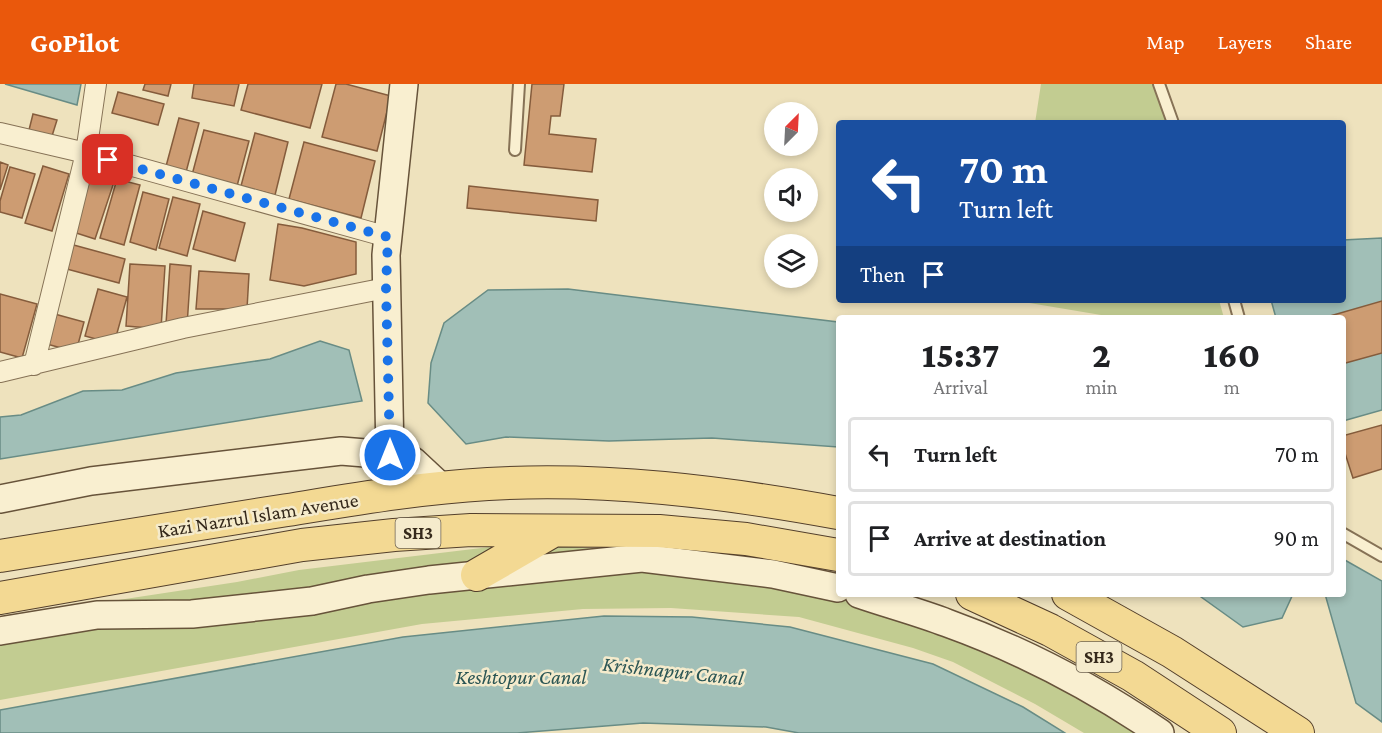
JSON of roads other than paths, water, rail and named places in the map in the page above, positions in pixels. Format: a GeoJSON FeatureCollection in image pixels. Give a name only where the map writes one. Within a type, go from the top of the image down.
{"type":"FeatureCollection","features":[{"type":"Feature","properties":{"kind":"main road","name":"Kazi Nazrul Islam Avenue"},"geometry":{"type":"LineString","coordinates":[[0,556],[394,493],[487,484],[567,482],[626,485],[753,497],[836,513]]}},
{"type":"Feature","properties":{"kind":"main road","name":"Kazi Nazrul Islam Avenue"},"geometry":{"type":"LineString","coordinates":[[0,598],[302,545],[471,530],[659,531],[746,539],[836,555]]}},
{"type":"Feature","properties":{"kind":"main road"},"geometry":{"type":"LineString","coordinates":[[477,575],[554,530]]}},
{"type":"Feature","properties":{"kind":"main road","name":"SH3"},"geometry":{"type":"LineString","coordinates":[[978,597],[1050,630],[1123,670],[1220,733]]}},
{"type":"Feature","properties":{"kind":"main road","name":"SH3"},"geometry":{"type":"LineString","coordinates":[[1073,597],[1172,652],[1298,733]]}},
{"type":"Feature","properties":{"kind":"street"},"geometry":{"type":"LineString","coordinates":[[34,365],[86,153],[96,84]]}},
{"type":"Feature","properties":{"kind":"street"},"geometry":{"type":"LineString","coordinates":[[390,455],[386,288],[400,85]]}},
{"type":"Feature","properties":{"kind":"street"},"geometry":{"type":"LineString","coordinates":[[0,133],[86,153],[388,237]]}},
{"type":"Feature","properties":{"kind":"street"},"geometry":{"type":"LineString","coordinates":[[0,372],[183,328],[386,288]]}},
{"type":"Feature","properties":{"kind":"street"},"geometry":{"type":"LineString","coordinates":[[0,499],[91,482],[341,451],[390,455],[413,461],[442,488]]}},
{"type":"Feature","properties":{"kind":"street"},"geometry":{"type":"LineString","coordinates":[[0,631],[97,615],[192,614],[312,601],[368,589],[642,558],[773,573],[836,588]]}},
{"type":"Feature","properties":{"kind":"street"},"geometry":{"type":"LineString","coordinates":[[868,597],[946,622],[994,642],[1073,679],[1160,733]]}},
{"type":"Feature","properties":{"kind":"lane"},"geometry":{"type":"LineString","coordinates":[[515,150],[519,84]]}},
{"type":"Feature","properties":{"kind":"lane"},"geometry":{"type":"LineString","coordinates":[[1159,84],[1172,120]]}},
{"type":"Feature","properties":{"kind":"lane"},"geometry":{"type":"LineString","coordinates":[[1346,535],[1382,556]]}},
{"type":"Feature","properties":{"kind":"water"},"geometry":{"type":"Polygon","coordinates":[[[5,84],[81,84],[77,105],[5,84]]]}},
{"type":"Feature","properties":{"kind":"water"},"geometry":{"type":"Polygon","coordinates":[[[1382,238],[1382,308],[1346,316],[1275,315],[1272,303],[1346,303],[1346,240],[1382,238]]]}},
{"type":"Feature","properties":{"kind":"water"},"geometry":{"type":"Polygon","coordinates":[[[568,289],[836,322],[836,447],[712,438],[609,441],[506,437],[466,444],[428,403],[431,363],[444,323],[488,290],[568,289]]]}},
{"type":"Feature","properties":{"kind":"water"},"geometry":{"type":"Polygon","coordinates":[[[1382,315],[1382,410],[1346,420],[1346,323],[1382,315]]]}},
{"type":"Feature","properties":{"kind":"water"},"geometry":{"type":"Polygon","coordinates":[[[320,341],[349,350],[362,401],[0,459],[0,417],[21,415],[83,391],[122,390],[176,373],[270,359],[320,341]]]}},
{"type":"Feature","properties":{"kind":"water"},"geometry":{"type":"Polygon","coordinates":[[[1346,561],[1382,581],[1382,722],[1356,703],[1326,597],[1346,597],[1346,561]]]}},
{"type":"Feature","properties":{"kind":"water"},"geometry":{"type":"Polygon","coordinates":[[[1201,597],[1292,597],[1282,618],[1243,627],[1201,597]]]}},
{"type":"Feature","properties":{"kind":"water","name":"Keshtopur Canal"},"geometry":{"type":"Polygon","coordinates":[[[604,616],[692,617],[790,627],[933,664],[1023,707],[1065,733],[799,733],[766,727],[643,723],[517,733],[0,733],[0,710],[403,637],[604,616]]]}},
{"type":"Feature","properties":{"kind":"water label","name":"Krishnapur Canal"},"geometry":{"type":"Point","coordinates":[673,671]}}]}
